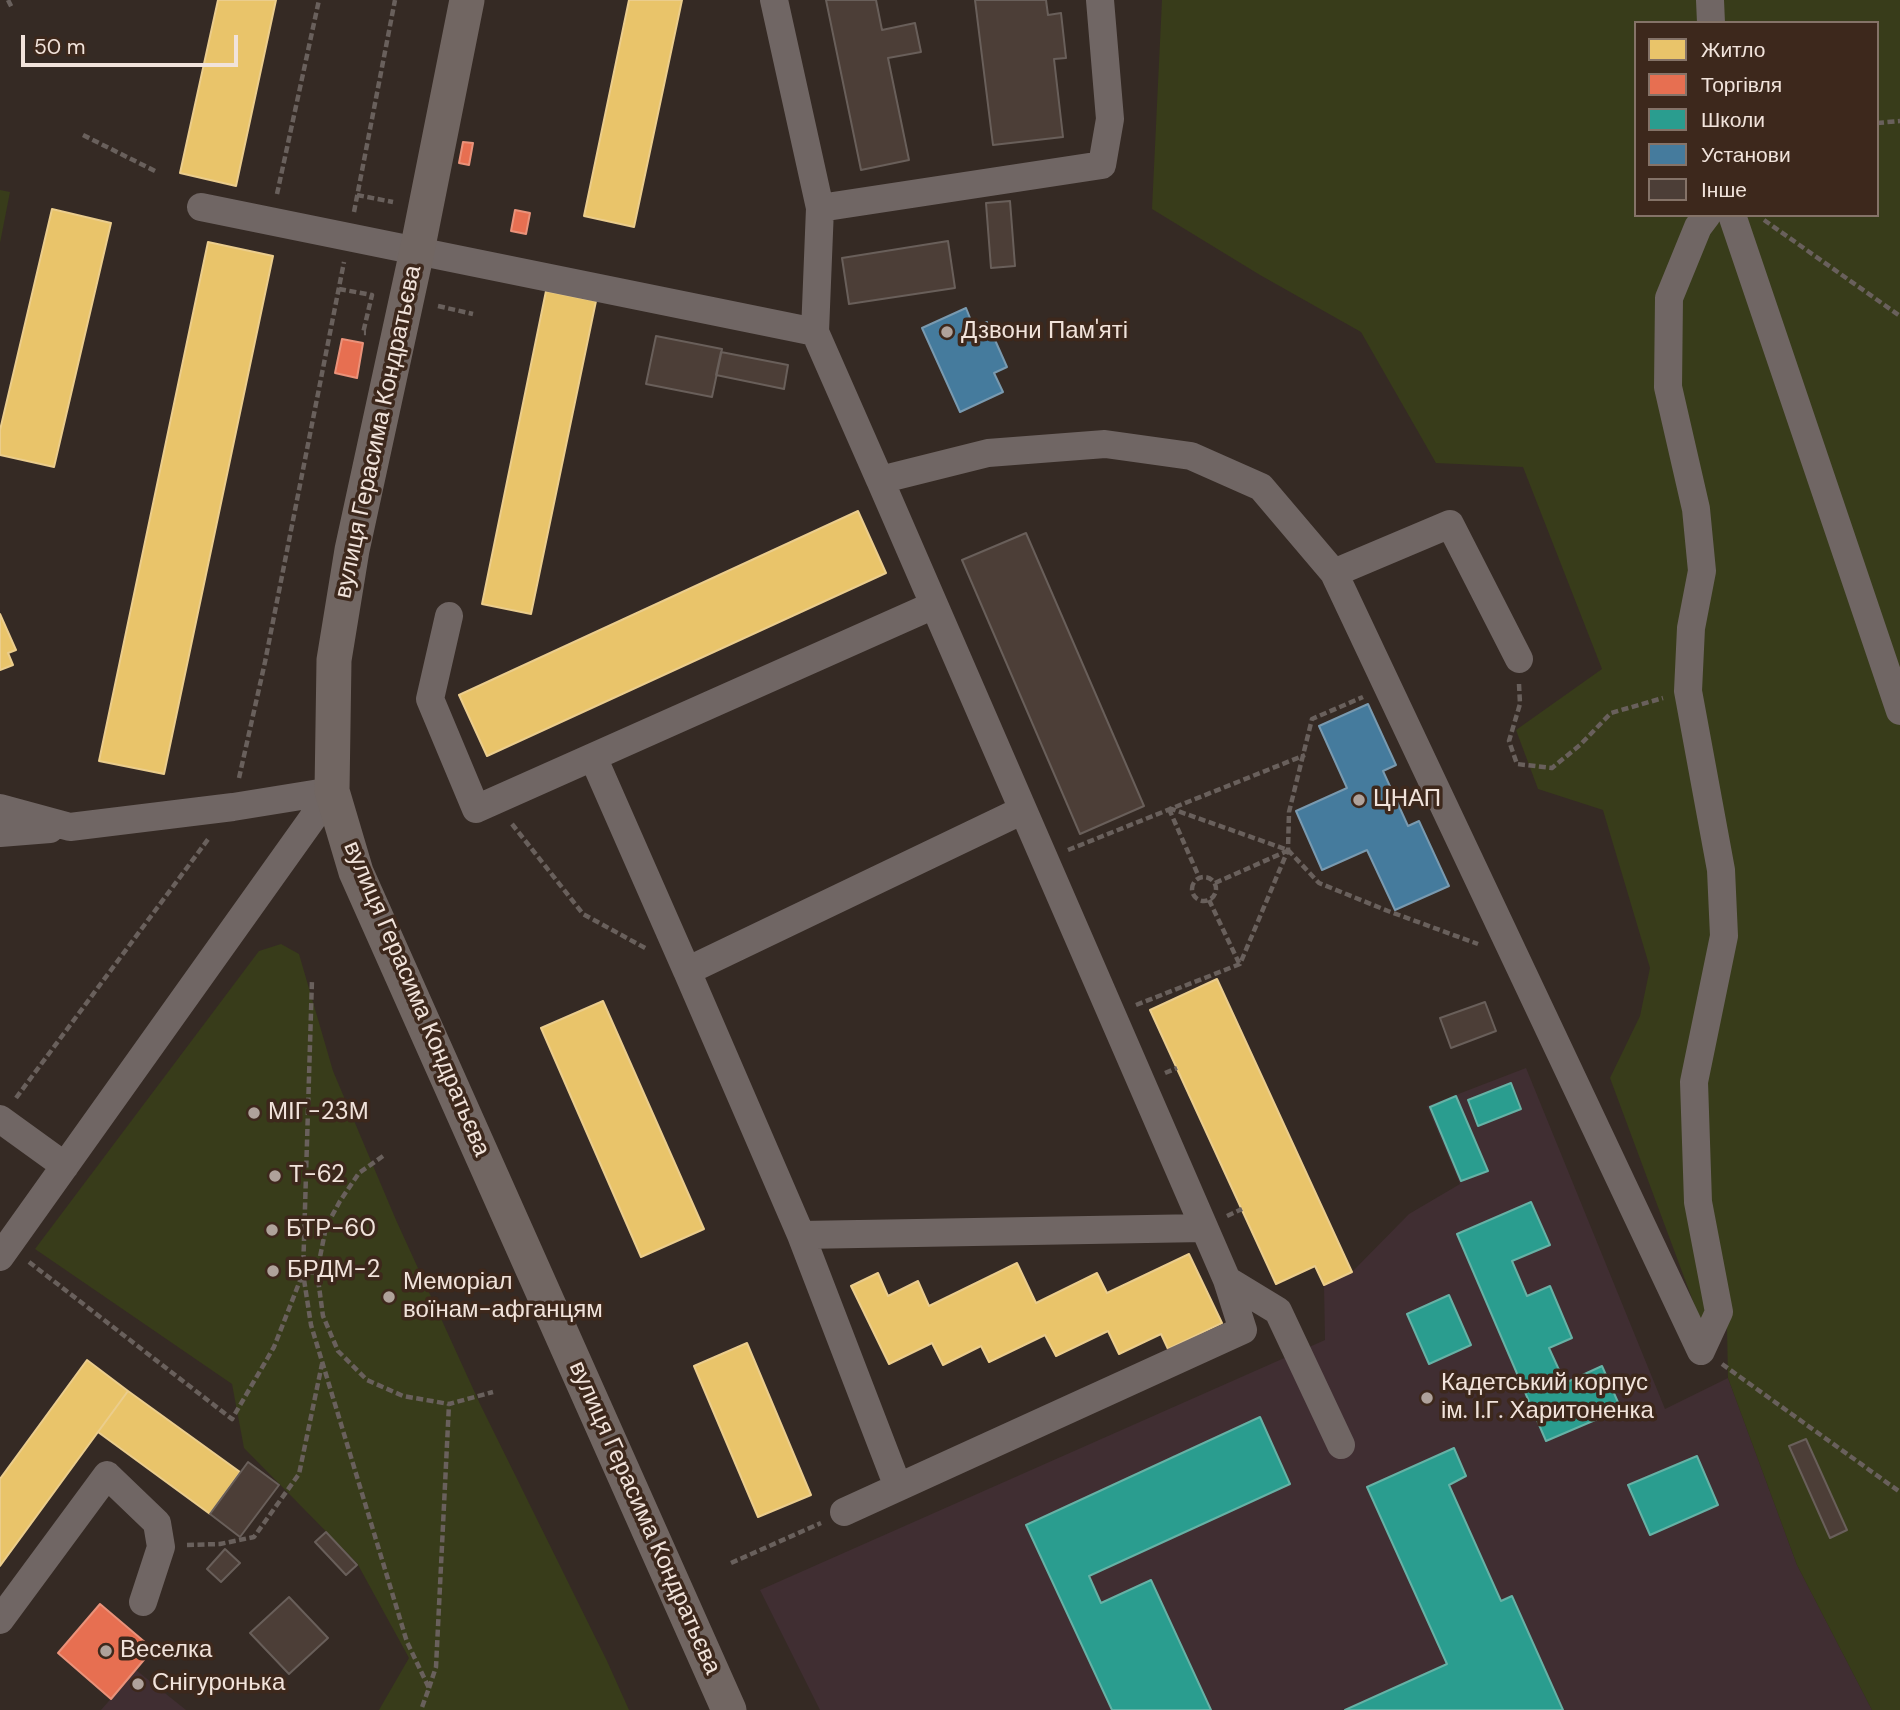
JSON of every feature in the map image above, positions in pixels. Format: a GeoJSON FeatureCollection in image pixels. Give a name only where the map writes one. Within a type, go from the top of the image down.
{"type":"FeatureCollection","features":[{"type":"Feature","properties":{"kind":"main road","name":"вулиця Герасима Кондратьєва"},"geometry":{"type":"LineString","coordinates":[[467,0],[417,251],[352,550],[334,660],[332,792],[356,872],[729,1710]]}},
{"type":"Feature","properties":{"kind":"street"},"geometry":{"type":"LineString","coordinates":[[774,0],[820,208],[815,332],[1205,1228],[1227,1280],[1243,1330],[844,1512]]}},
{"type":"Feature","properties":{"kind":"street"},"geometry":{"type":"LineString","coordinates":[[820,208],[1102,165],[1110,119],[1100,0]]}},
{"type":"Feature","properties":{"kind":"street"},"geometry":{"type":"LineString","coordinates":[[1710,0],[1712,21]]}},
{"type":"Feature","properties":{"kind":"street"},"geometry":{"type":"LineString","coordinates":[[201,207],[815,332]]}},
{"type":"Feature","properties":{"kind":"street"},"geometry":{"type":"LineString","coordinates":[[880,480],[988,453],[1105,444],[1191,456],[1261,487],[1334,573],[1701,1351],[1719,1312],[1698,1202],[1694,1082],[1724,936],[1721,870],[1688,691],[1690,628],[1702,571],[1696,509],[1668,387],[1668,298],[1698,227],[1706,217]]}},
{"type":"Feature","properties":{"kind":"street"},"geometry":{"type":"LineString","coordinates":[[1733,217],[1900,711]]}},
{"type":"Feature","properties":{"kind":"street"},"geometry":{"type":"LineString","coordinates":[[1334,573],[1450,524],[1519,659]]}},
{"type":"Feature","properties":{"kind":"street"},"geometry":{"type":"LineString","coordinates":[[449,616],[429,699],[476,809],[934,605]]}},
{"type":"Feature","properties":{"kind":"street"},"geometry":{"type":"LineString","coordinates":[[593,757],[801,1236],[898,1487]]}},
{"type":"Feature","properties":{"kind":"street"},"geometry":{"type":"LineString","coordinates":[[0,833],[233,807],[332,792]]}},
{"type":"Feature","properties":{"kind":"street"},"geometry":{"type":"LineString","coordinates":[[4,1251],[332,792]]}},
{"type":"Feature","properties":{"kind":"street"},"geometry":{"type":"LineString","coordinates":[[0,808],[70,827]]}},
{"type":"Feature","properties":{"kind":"street"},"geometry":{"type":"LineString","coordinates":[[687,971],[1023,810]]}},
{"type":"Feature","properties":{"kind":"street"},"geometry":{"type":"LineString","coordinates":[[0,1119],[65,1166]]}},
{"type":"Feature","properties":{"kind":"street"},"geometry":{"type":"LineString","coordinates":[[801,1236],[1205,1228]]}},
{"type":"Feature","properties":{"kind":"street"},"geometry":{"type":"LineString","coordinates":[[1227,1280],[1278,1311],[1342,1445]]}},
{"type":"Feature","properties":{"kind":"street"},"geometry":{"type":"LineString","coordinates":[[0,1620],[107,1475],[157,1523],[161,1547],[143,1602]]}},
{"type":"Feature","properties":{"kind":"path"},"geometry":{"type":"LineString","coordinates":[[8,0],[12,8]]}},
{"type":"Feature","properties":{"kind":"path"},"geometry":{"type":"LineString","coordinates":[[272,221],[319,0]]}},
{"type":"Feature","properties":{"kind":"path"},"geometry":{"type":"LineString","coordinates":[[0,1119],[233,807],[265,662],[395,0]]}},
{"type":"Feature","properties":{"kind":"path"},"geometry":{"type":"LineString","coordinates":[[1879,123],[1900,121]]}},
{"type":"Feature","properties":{"kind":"path"},"geometry":{"type":"LineString","coordinates":[[83,135],[157,172]]}},
{"type":"Feature","properties":{"kind":"path"},"geometry":{"type":"LineString","coordinates":[[357,195],[393,202]]}},
{"type":"Feature","properties":{"kind":"path"},"geometry":{"type":"LineString","coordinates":[[1760,217],[1900,316]]}},
{"type":"Feature","properties":{"kind":"path"},"geometry":{"type":"LineString","coordinates":[[438,306],[473,314]]}},
{"type":"Feature","properties":{"kind":"path"},"geometry":{"type":"LineString","coordinates":[[1519,659],[1520,704],[1509,741],[1517,764],[1552,768],[1580,745],[1611,713],[1688,691]]}},
{"type":"Feature","properties":{"kind":"path"},"geometry":{"type":"LineString","coordinates":[[1112,1015],[1240,964],[1288,850],[1289,812],[1312,719],[1389,686]]}},
{"type":"Feature","properties":{"kind":"path"},"geometry":{"type":"LineString","coordinates":[[1045,860],[1305,755]]}},
{"type":"Feature","properties":{"kind":"path"},"geometry":{"type":"LineString","coordinates":[[494,802],[583,914],[687,971]]}},
{"type":"Feature","properties":{"kind":"path"},"geometry":{"type":"LineString","coordinates":[[1169,808],[1288,850],[1319,883],[1517,958]]}},
{"type":"Feature","properties":{"kind":"path"},"geometry":{"type":"LineString","coordinates":[[1169,808],[1199,877]]}},
{"type":"Feature","properties":{"kind":"path"},"geometry":{"type":"LineString","coordinates":[[1215,883],[1288,850]]}},
{"type":"Feature","properties":{"kind":"path"},"geometry":{"type":"LineString","coordinates":[[1199,877],[1208,877],[1215,883],[1215,892],[1209,900],[1200,900],[1192,894],[1192,884],[1199,877]]}},
{"type":"Feature","properties":{"kind":"path"},"geometry":{"type":"LineString","coordinates":[[1209,900],[1240,964]]}},
{"type":"Feature","properties":{"kind":"path"},"geometry":{"type":"LineString","coordinates":[[312,979],[303,1273],[311,1325],[407,1642],[429,1688]]}},
{"type":"Feature","properties":{"kind":"path"},"geometry":{"type":"LineString","coordinates":[[383,1156],[359,1173],[326,1227],[317,1272],[323,1316],[338,1351],[367,1380],[403,1396],[449,1404],[494,1392]]}},
{"type":"Feature","properties":{"kind":"path"},"geometry":{"type":"LineString","coordinates":[[4,1251],[232,1419],[274,1347],[303,1273]]}},
{"type":"Feature","properties":{"kind":"path"},"geometry":{"type":"LineString","coordinates":[[303,1273],[317,1272]]}},
{"type":"Feature","properties":{"kind":"path"},"geometry":{"type":"LineString","coordinates":[[161,1547],[220,1544],[254,1537],[299,1474],[322,1362]]}},
{"type":"Feature","properties":{"kind":"path"},"geometry":{"type":"LineString","coordinates":[[1735,1373],[1900,1492]]}},
{"type":"Feature","properties":{"kind":"path"},"geometry":{"type":"LineString","coordinates":[[421,1710],[436,1667],[449,1404]]}},
{"type":"Feature","properties":{"kind":"path"},"geometry":{"type":"LineString","coordinates":[[732,1563],[844,1512]]}},
{"type":"Feature","properties":{"kind":"shaded area","name":"Кадетський корпус ім. І.Г. Харитоненка"},"geometry":{"type":"Polygon","coordinates":[[[1526,1068],[1665,1409],[1728,1378],[1797,1565],[1872,1710],[820,1710],[760,1590],[1325,1340],[1324,1285],[1352,1272],[1409,1214],[1460,1184],[1427,1106],[1526,1068]]]}},
{"type":"Feature","properties":{"kind":"shaded area","name":"Снігуронька"},"geometry":{"type":"Polygon","coordinates":[[[136,1670],[186,1710],[101,1710],[136,1670]]]}},
{"type":"Feature","properties":{"kind":"green space"},"geometry":{"type":"Polygon","coordinates":[[[1162,0],[1900,0],[1900,1710],[1872,1710],[1797,1565],[1728,1378],[1727,1328],[1703,1328],[1610,1078],[1640,1016],[1650,968],[1603,810],[1538,789],[1516,730],[1602,669],[1523,467],[1436,463],[1361,332],[1260,275],[1152,209],[1162,0]]]}},
{"type":"Feature","properties":{"kind":"green space"},"geometry":{"type":"Polygon","coordinates":[[[0,190],[10,192],[0,243],[0,190]]]}},
{"type":"Feature","properties":{"kind":"green space"},"geometry":{"type":"Polygon","coordinates":[[[281,944],[299,954],[333,1071],[396,1220],[480,1404],[629,1710],[379,1710],[409,1658],[357,1563],[244,1448],[232,1384],[35,1249],[259,951],[281,944]]]}},
{"type":"Feature","properties":{"kind":"building: Житло"},"geometry":{"type":"Polygon","coordinates":[[[218,0],[276,0],[236,186],[180,173],[218,0]]]}},
{"type":"Feature","properties":{"kind":"building: Житло"},"geometry":{"type":"Polygon","coordinates":[[[629,0],[682,0],[634,227],[584,216],[629,0]]]}},
{"type":"Feature","properties":{"kind":"building: Житло"},"geometry":{"type":"Polygon","coordinates":[[[52,209],[111,223],[54,467],[0,455],[0,430],[52,209]]]}},
{"type":"Feature","properties":{"kind":"building: Житло"},"geometry":{"type":"Polygon","coordinates":[[[208,242],[273,256],[164,774],[99,761],[208,242]]]}},
{"type":"Feature","properties":{"kind":"building: Житло"},"geometry":{"type":"Polygon","coordinates":[[[546,291],[596,301],[531,614],[482,604],[546,291]]]}},
{"type":"Feature","properties":{"kind":"building: Житло"},"geometry":{"type":"Polygon","coordinates":[[[858,511],[886,573],[487,756],[459,695],[858,511]]]}},
{"type":"Feature","properties":{"kind":"building: Житло"},"geometry":{"type":"Polygon","coordinates":[[[0,614],[16,650],[8,653],[13,665],[0,670],[0,614]]]}},
{"type":"Feature","properties":{"kind":"building: Житло"},"geometry":{"type":"Polygon","coordinates":[[[1217,979],[1352,1272],[1324,1285],[1315,1266],[1276,1284],[1150,1010],[1217,979]]]}},
{"type":"Feature","properties":{"kind":"building: Житло"},"geometry":{"type":"Polygon","coordinates":[[[603,1001],[704,1229],[641,1257],[541,1028],[603,1001]]]}},
{"type":"Feature","properties":{"kind":"building: Житло"},"geometry":{"type":"Polygon","coordinates":[[[1189,1254],[1222,1323],[1168,1349],[1161,1334],[1119,1354],[1108,1331],[1056,1356],[1045,1335],[989,1362],[981,1346],[943,1365],[932,1343],[889,1364],[851,1286],[878,1273],[888,1296],[918,1281],[929,1306],[1017,1263],[1036,1303],[1097,1273],[1107,1293],[1189,1254]]]}},
{"type":"Feature","properties":{"kind":"building: Житло"},"geometry":{"type":"Polygon","coordinates":[[[747,1343],[811,1495],[758,1517],[694,1366],[747,1343]]]}},
{"type":"Feature","properties":{"kind":"building: Житло"},"geometry":{"type":"Polygon","coordinates":[[[87,1360],[128,1391],[0,1566],[0,1479],[87,1360]]]}},
{"type":"Feature","properties":{"kind":"building: Житло"},"geometry":{"type":"Polygon","coordinates":[[[128,1391],[240,1472],[210,1514],[98,1432],[128,1391]]]}},
{"type":"Feature","properties":{"kind":"building: Торгівля"},"geometry":{"type":"Polygon","coordinates":[[[463,142],[473,143],[469,165],[459,163],[463,142]]]}},
{"type":"Feature","properties":{"kind":"building: Торгівля"},"geometry":{"type":"Polygon","coordinates":[[[515,210],[530,213],[526,234],[511,231],[515,210]]]}},
{"type":"Feature","properties":{"kind":"building: Торгівля"},"geometry":{"type":"Polygon","coordinates":[[[342,339],[363,343],[357,378],[335,373],[342,339]]]}},
{"type":"Feature","properties":{"kind":"building: Торгівля","name":"Веселка"},"geometry":{"type":"Polygon","coordinates":[[[100,1604],[153,1649],[111,1699],[58,1653],[100,1604]]]}},
{"type":"Feature","properties":{"kind":"building: Школи"},"geometry":{"type":"Polygon","coordinates":[[[1511,1083],[1521,1109],[1478,1126],[1468,1100],[1511,1083]]]}},
{"type":"Feature","properties":{"kind":"building: Школи"},"geometry":{"type":"Polygon","coordinates":[[[1456,1096],[1488,1171],[1461,1181],[1430,1107],[1456,1096]]]}},
{"type":"Feature","properties":{"kind":"building: Школи"},"geometry":{"type":"Polygon","coordinates":[[[1531,1202],[1550,1245],[1512,1261],[1527,1296],[1550,1286],[1572,1338],[1549,1348],[1565,1383],[1602,1366],[1621,1409],[1546,1441],[1457,1234],[1531,1202]]]}},
{"type":"Feature","properties":{"kind":"building: Школи"},"geometry":{"type":"Polygon","coordinates":[[[1449,1295],[1471,1345],[1429,1364],[1407,1314],[1449,1295]]]}},
{"type":"Feature","properties":{"kind":"building: Школи"},"geometry":{"type":"Polygon","coordinates":[[[1260,1417],[1290,1484],[1089,1576],[1101,1603],[1151,1580],[1211,1710],[1112,1710],[1026,1525],[1260,1417]]]}},
{"type":"Feature","properties":{"kind":"building: Школи"},"geometry":{"type":"Polygon","coordinates":[[[1454,1448],[1466,1476],[1449,1485],[1501,1601],[1512,1596],[1563,1710],[1345,1710],[1447,1664],[1367,1487],[1454,1448]]]}},
{"type":"Feature","properties":{"kind":"building: Школи"},"geometry":{"type":"Polygon","coordinates":[[[1697,1456],[1718,1505],[1650,1535],[1628,1485],[1697,1456]]]}},
{"type":"Feature","properties":{"kind":"building: Установи"},"geometry":{"type":"Polygon","coordinates":[[[966,308],[974,328],[987,322],[1007,367],[994,373],[1003,392],[960,412],[922,328],[966,308]]]}},
{"type":"Feature","properties":{"kind":"building: Установи","name":"ЦНАП"},"geometry":{"type":"Polygon","coordinates":[[[1368,704],[1396,765],[1383,771],[1408,826],[1419,821],[1449,886],[1395,910],[1367,850],[1322,870],[1296,811],[1347,788],[1319,726],[1368,704]]]}},
{"type":"Feature","properties":{"kind":"building: Інше"},"geometry":{"type":"Polygon","coordinates":[[[826,0],[876,0],[882,30],[915,23],[921,52],[888,58],[909,160],[861,170],[826,0]]]}},
{"type":"Feature","properties":{"kind":"building: Інше"},"geometry":{"type":"Polygon","coordinates":[[[975,0],[1046,0],[1048,15],[1061,13],[1066,58],[1054,59],[1063,137],[993,145],[975,0]]]}},
{"type":"Feature","properties":{"kind":"building: Інше"},"geometry":{"type":"Polygon","coordinates":[[[1010,201],[1015,266],[991,268],[986,203],[1010,201]]]}},
{"type":"Feature","properties":{"kind":"building: Інше"},"geometry":{"type":"Polygon","coordinates":[[[948,241],[955,288],[849,304],[842,258],[948,241]]]}},
{"type":"Feature","properties":{"kind":"building: Інше"},"geometry":{"type":"Polygon","coordinates":[[[656,336],[722,349],[712,397],[646,384],[656,336]]]}},
{"type":"Feature","properties":{"kind":"building: Інше"},"geometry":{"type":"Polygon","coordinates":[[[721,352],[788,365],[784,389],[716,375],[721,352]]]}},
{"type":"Feature","properties":{"kind":"building: Інше"},"geometry":{"type":"Polygon","coordinates":[[[1026,533],[1144,806],[1080,834],[962,560],[1026,533]]]}},
{"type":"Feature","properties":{"kind":"building: Інше"},"geometry":{"type":"Polygon","coordinates":[[[1485,1002],[1496,1031],[1451,1048],[1440,1018],[1485,1002]]]}},
{"type":"Feature","properties":{"kind":"building: Інше"},"geometry":{"type":"Polygon","coordinates":[[[1806,1439],[1847,1530],[1830,1538],[1789,1446],[1806,1439]]]}},
{"type":"Feature","properties":{"kind":"building: Інше"},"geometry":{"type":"Polygon","coordinates":[[[248,1462],[279,1485],[240,1537],[210,1514],[248,1462]]]}},
{"type":"Feature","properties":{"kind":"building: Інше"},"geometry":{"type":"Polygon","coordinates":[[[326,1532],[357,1565],[346,1575],[315,1542],[326,1532]]]}},
{"type":"Feature","properties":{"kind":"building: Інше"},"geometry":{"type":"Polygon","coordinates":[[[225,1549],[240,1563],[221,1582],[207,1569],[225,1549]]]}},
{"type":"Feature","properties":{"kind":"building: Інше"},"geometry":{"type":"Polygon","coordinates":[[[289,1597],[328,1638],[289,1674],[250,1633],[289,1597]]]}},
{"type":"Feature","properties":{"kind":"place","name":"Дзвони Пам'яті"},"geometry":{"type":"Point","coordinates":[947,332]}},
{"type":"Feature","properties":{"kind":"place","name":"ЦНАП"},"geometry":{"type":"Point","coordinates":[1359,800]}},
{"type":"Feature","properties":{"kind":"place","name":"МІГ-23М"},"geometry":{"type":"Point","coordinates":[254,1113]}},
{"type":"Feature","properties":{"kind":"place","name":"Т-62"},"geometry":{"type":"Point","coordinates":[275,1176]}},
{"type":"Feature","properties":{"kind":"place","name":"БТР-60"},"geometry":{"type":"Point","coordinates":[272,1230]}},
{"type":"Feature","properties":{"kind":"place","name":"БРДМ-2"},"geometry":{"type":"Point","coordinates":[273,1271]}},
{"type":"Feature","properties":{"kind":"place","name":"Меморіал воїнам-афганцям"},"geometry":{"type":"Point","coordinates":[389,1297]}},
{"type":"Feature","properties":{"kind":"place","name":"Кадетський корпус ім. І.Г. Харитоненка"},"geometry":{"type":"Point","coordinates":[1427,1398]}},
{"type":"Feature","properties":{"kind":"place","name":"Веселка"},"geometry":{"type":"Point","coordinates":[106,1651]}},
{"type":"Feature","properties":{"kind":"place","name":"Снігуронька"},"geometry":{"type":"Point","coordinates":[138,1684]}}]}
